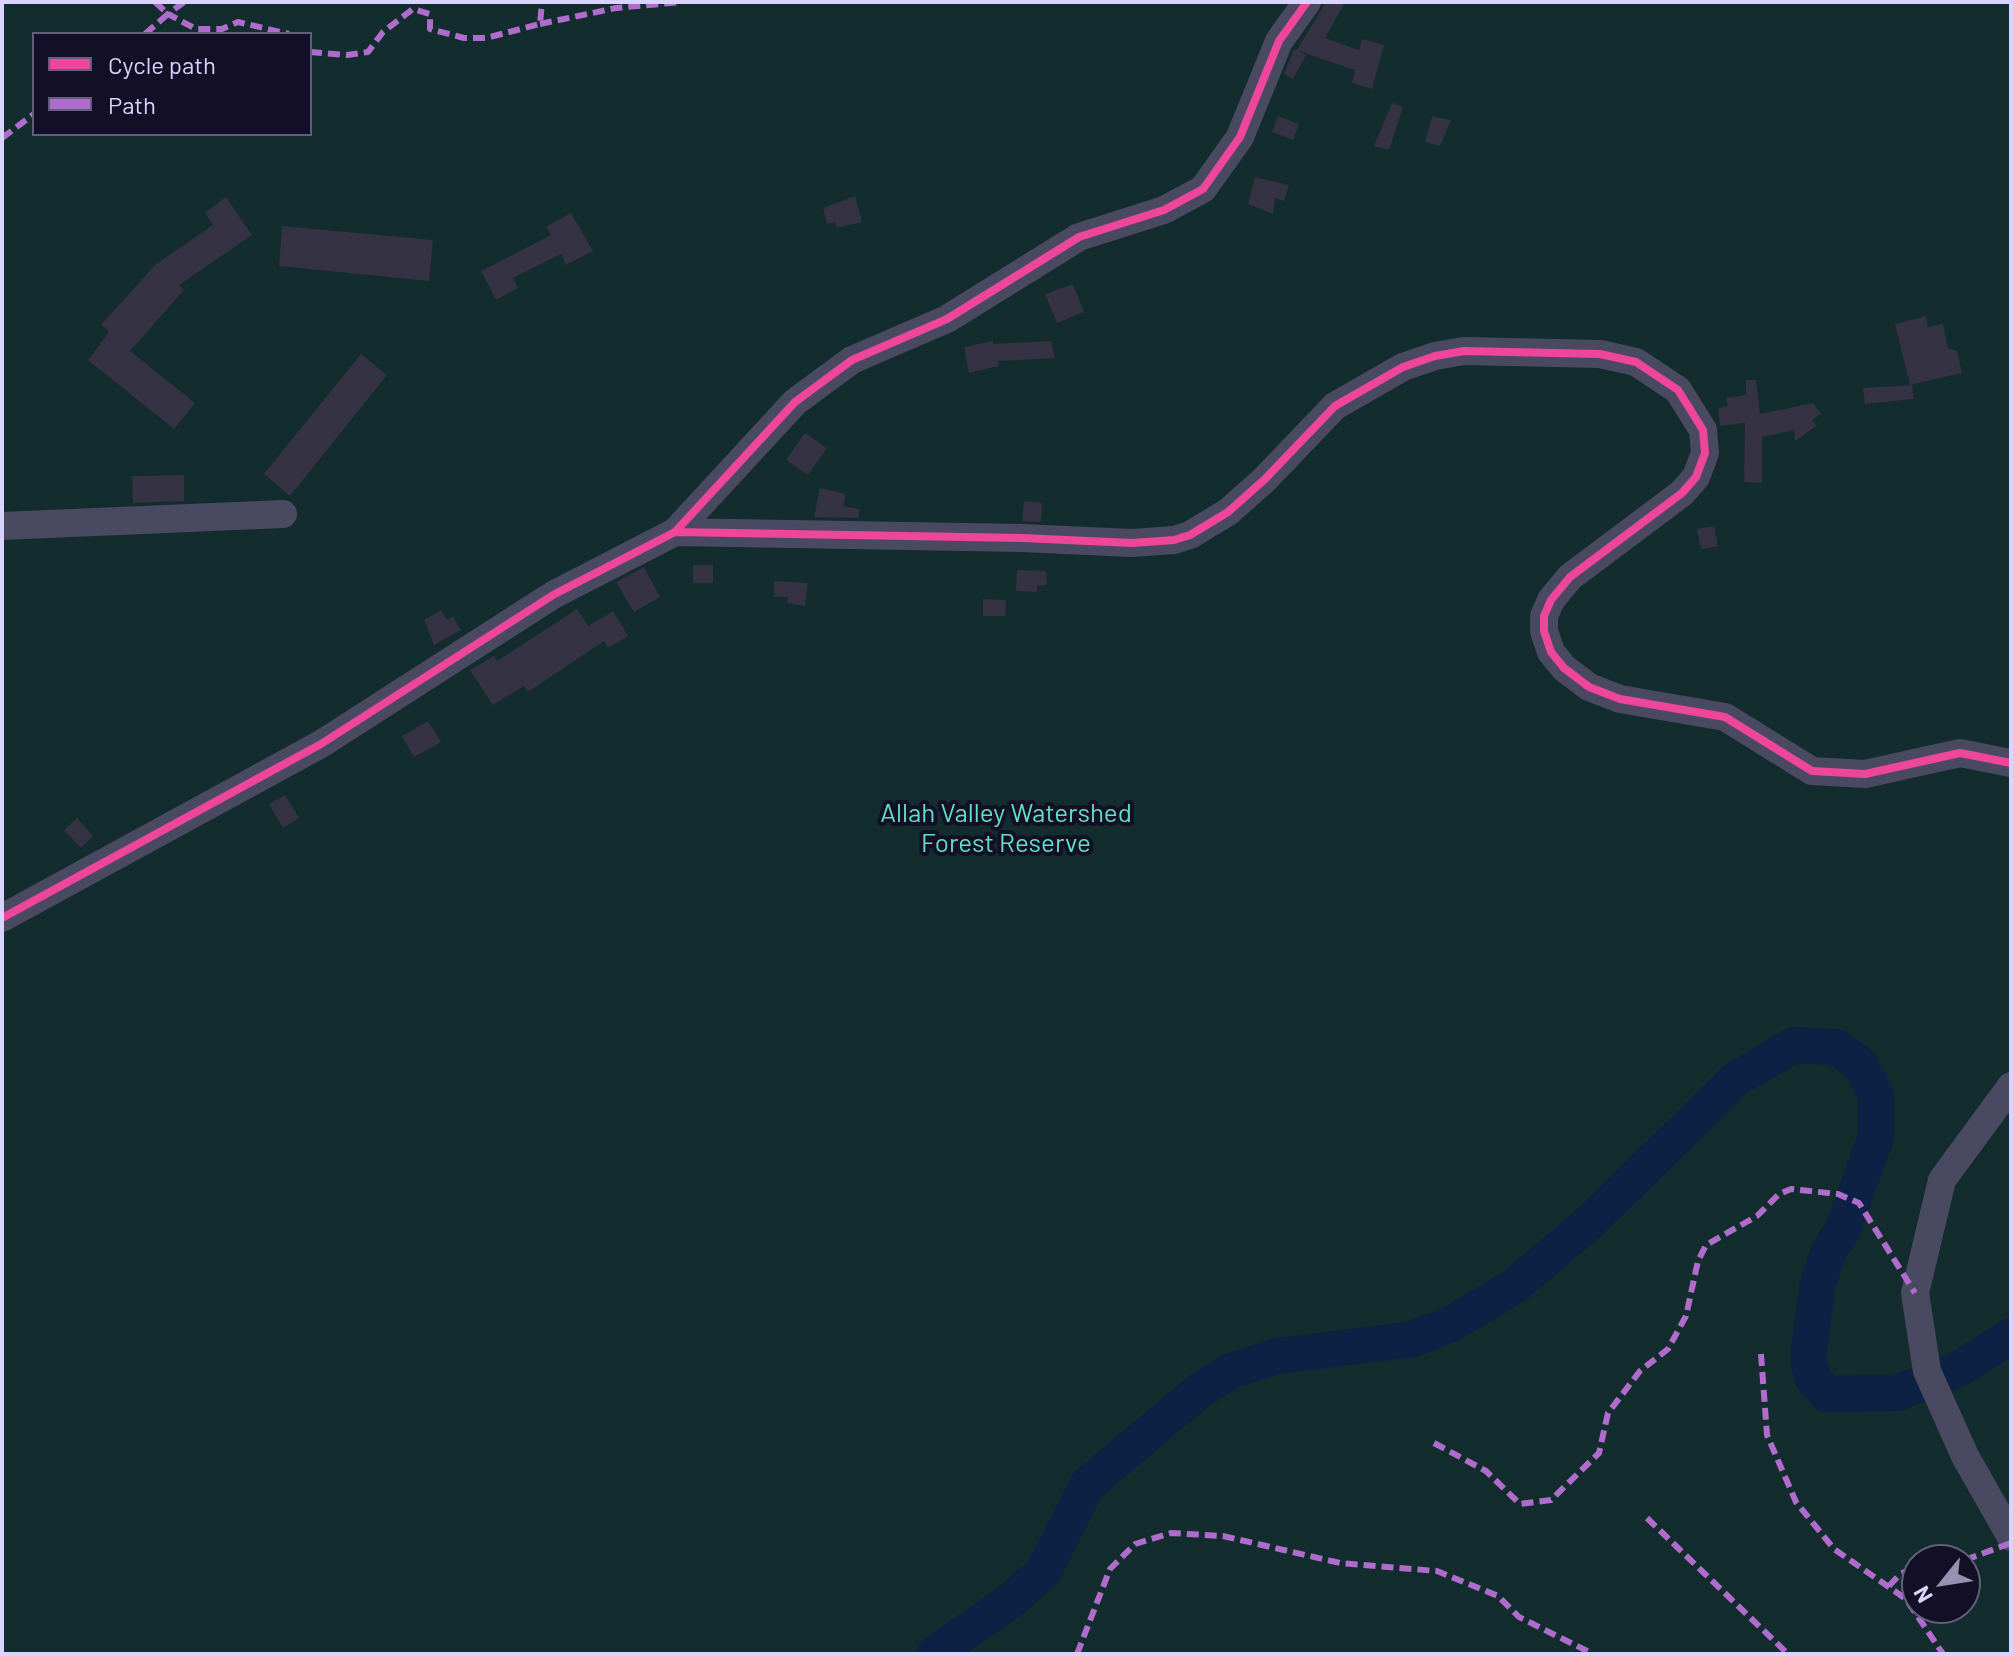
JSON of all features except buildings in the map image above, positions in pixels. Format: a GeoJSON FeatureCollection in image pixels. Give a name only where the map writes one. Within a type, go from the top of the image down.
{"type":"FeatureCollection","features":[{"type":"Feature","properties":{"kind":"street"},"geometry":{"type":"LineString","coordinates":[[2,918],[321,744],[553,595],[675,532],[795,402],[852,360],[947,319],[1079,237],[1164,210],[1203,189],[1240,137],[1279,41],[1307,2]]}},
{"type":"Feature","properties":{"kind":"street"},"geometry":{"type":"LineString","coordinates":[[675,532],[1132,543],[1174,540],[1190,535],[1228,512],[1264,480],[1335,406],[1403,367],[1435,356],[1464,351],[1600,354],[1636,362],[1678,390],[1703,430],[1705,453],[1696,477],[1682,493],[1570,577],[1551,600],[1544,616],[1544,631],[1551,652],[1564,668],[1589,687],[1620,699],[1725,717],[1747,727],[1812,771],[1865,774],[1960,753],[2011,763]]}},
{"type":"Feature","properties":{"kind":"street"},"geometry":{"type":"LineString","coordinates":[[2,526],[283,514]]}},
{"type":"Feature","properties":{"kind":"street"},"geometry":{"type":"LineString","coordinates":[[2011,1086],[1942,1180],[1915,1293],[1927,1371],[1965,1456],[2011,1537]]}},
{"type":"Feature","properties":{"kind":"green space","name":"Allah Valley Watershed Forest Reserve"},"geometry":{"type":"Polygon","coordinates":[[[2,2],[2011,2],[2011,1654],[2,1654],[2,2]]]}},
{"type":"Feature","properties":{"kind":"waterway"},"geometry":{"type":"LineString","coordinates":[[934,1654],[1009,1602],[1043,1572],[1087,1485],[1199,1391],[1231,1371],[1278,1356],[1413,1339],[1451,1324],[1513,1287],[1590,1222],[1736,1079],[1794,1045],[1836,1047],[1860,1064],[1876,1095],[1876,1137],[1843,1228],[1828,1253],[1817,1287],[1808,1357],[1813,1379],[1826,1394],[1897,1393],[1959,1369],[2011,1336]]}},
{"type":"Feature","properties":{"kind":"marked path"},"geometry":{"type":"LineString","coordinates":[[147,32],[168,14],[155,2]]}},
{"type":"Feature","properties":{"kind":"marked path"},"geometry":{"type":"LineString","coordinates":[[184,2],[168,14],[196,29],[222,29],[238,22],[280,32]]}},
{"type":"Feature","properties":{"kind":"marked path"},"geometry":{"type":"LineString","coordinates":[[312,52],[347,55],[368,52],[383,32],[413,9],[430,14],[430,29],[464,38],[486,38],[540,24],[542,2]]}},
{"type":"Feature","properties":{"kind":"marked path"},"geometry":{"type":"LineString","coordinates":[[540,24],[616,8],[682,2]]}},
{"type":"Feature","properties":{"kind":"marked path"},"geometry":{"type":"LineString","coordinates":[[2,138],[32,116]]}},
{"type":"Feature","properties":{"kind":"marked path"},"geometry":{"type":"LineString","coordinates":[[1434,1443],[1486,1471],[1520,1504],[1551,1500],[1599,1453],[1608,1413],[1640,1371],[1668,1349],[1686,1316],[1698,1261],[1706,1245],[1757,1216],[1779,1194],[1791,1189],[1838,1194],[1859,1203],[1915,1293]]}},
{"type":"Feature","properties":{"kind":"marked path"},"geometry":{"type":"LineString","coordinates":[[1761,1354],[1767,1435],[1796,1502],[1834,1549],[1906,1599],[1943,1654]]}},
{"type":"Feature","properties":{"kind":"marked path"},"geometry":{"type":"LineString","coordinates":[[1647,1518],[1788,1654]]}},
{"type":"Feature","properties":{"kind":"marked path"},"geometry":{"type":"LineString","coordinates":[[1077,1654],[1110,1569],[1135,1544],[1171,1533],[1223,1536],[1340,1563],[1437,1571],[1498,1596],[1519,1617],[1593,1654]]}},
{"type":"Feature","properties":{"kind":"marked path"},"geometry":{"type":"LineString","coordinates":[[1981,1554],[2011,1543]]}},
{"type":"Feature","properties":{"kind":"marked path"},"geometry":{"type":"LineString","coordinates":[[1889,1586],[1901,1574]]}},
{"type":"Feature","properties":{"kind":"cycle path"},"geometry":{"type":"LineString","coordinates":[[2,918],[321,744],[553,595],[675,532],[795,402],[852,360],[947,319],[1079,237],[1164,210],[1203,189],[1240,137],[1279,41],[1307,2]]}},
{"type":"Feature","properties":{"kind":"cycle path"},"geometry":{"type":"LineString","coordinates":[[675,532],[1132,543],[1174,540],[1190,535],[1228,512],[1264,480],[1335,406],[1403,367],[1435,356],[1464,351],[1600,354],[1636,362],[1678,390],[1703,430],[1705,453],[1696,477],[1682,493],[1570,577],[1551,600],[1544,616],[1544,631],[1551,652],[1564,668],[1589,687],[1620,699],[1725,717],[1812,771],[1865,774],[1960,753],[2011,763]]}}]}
